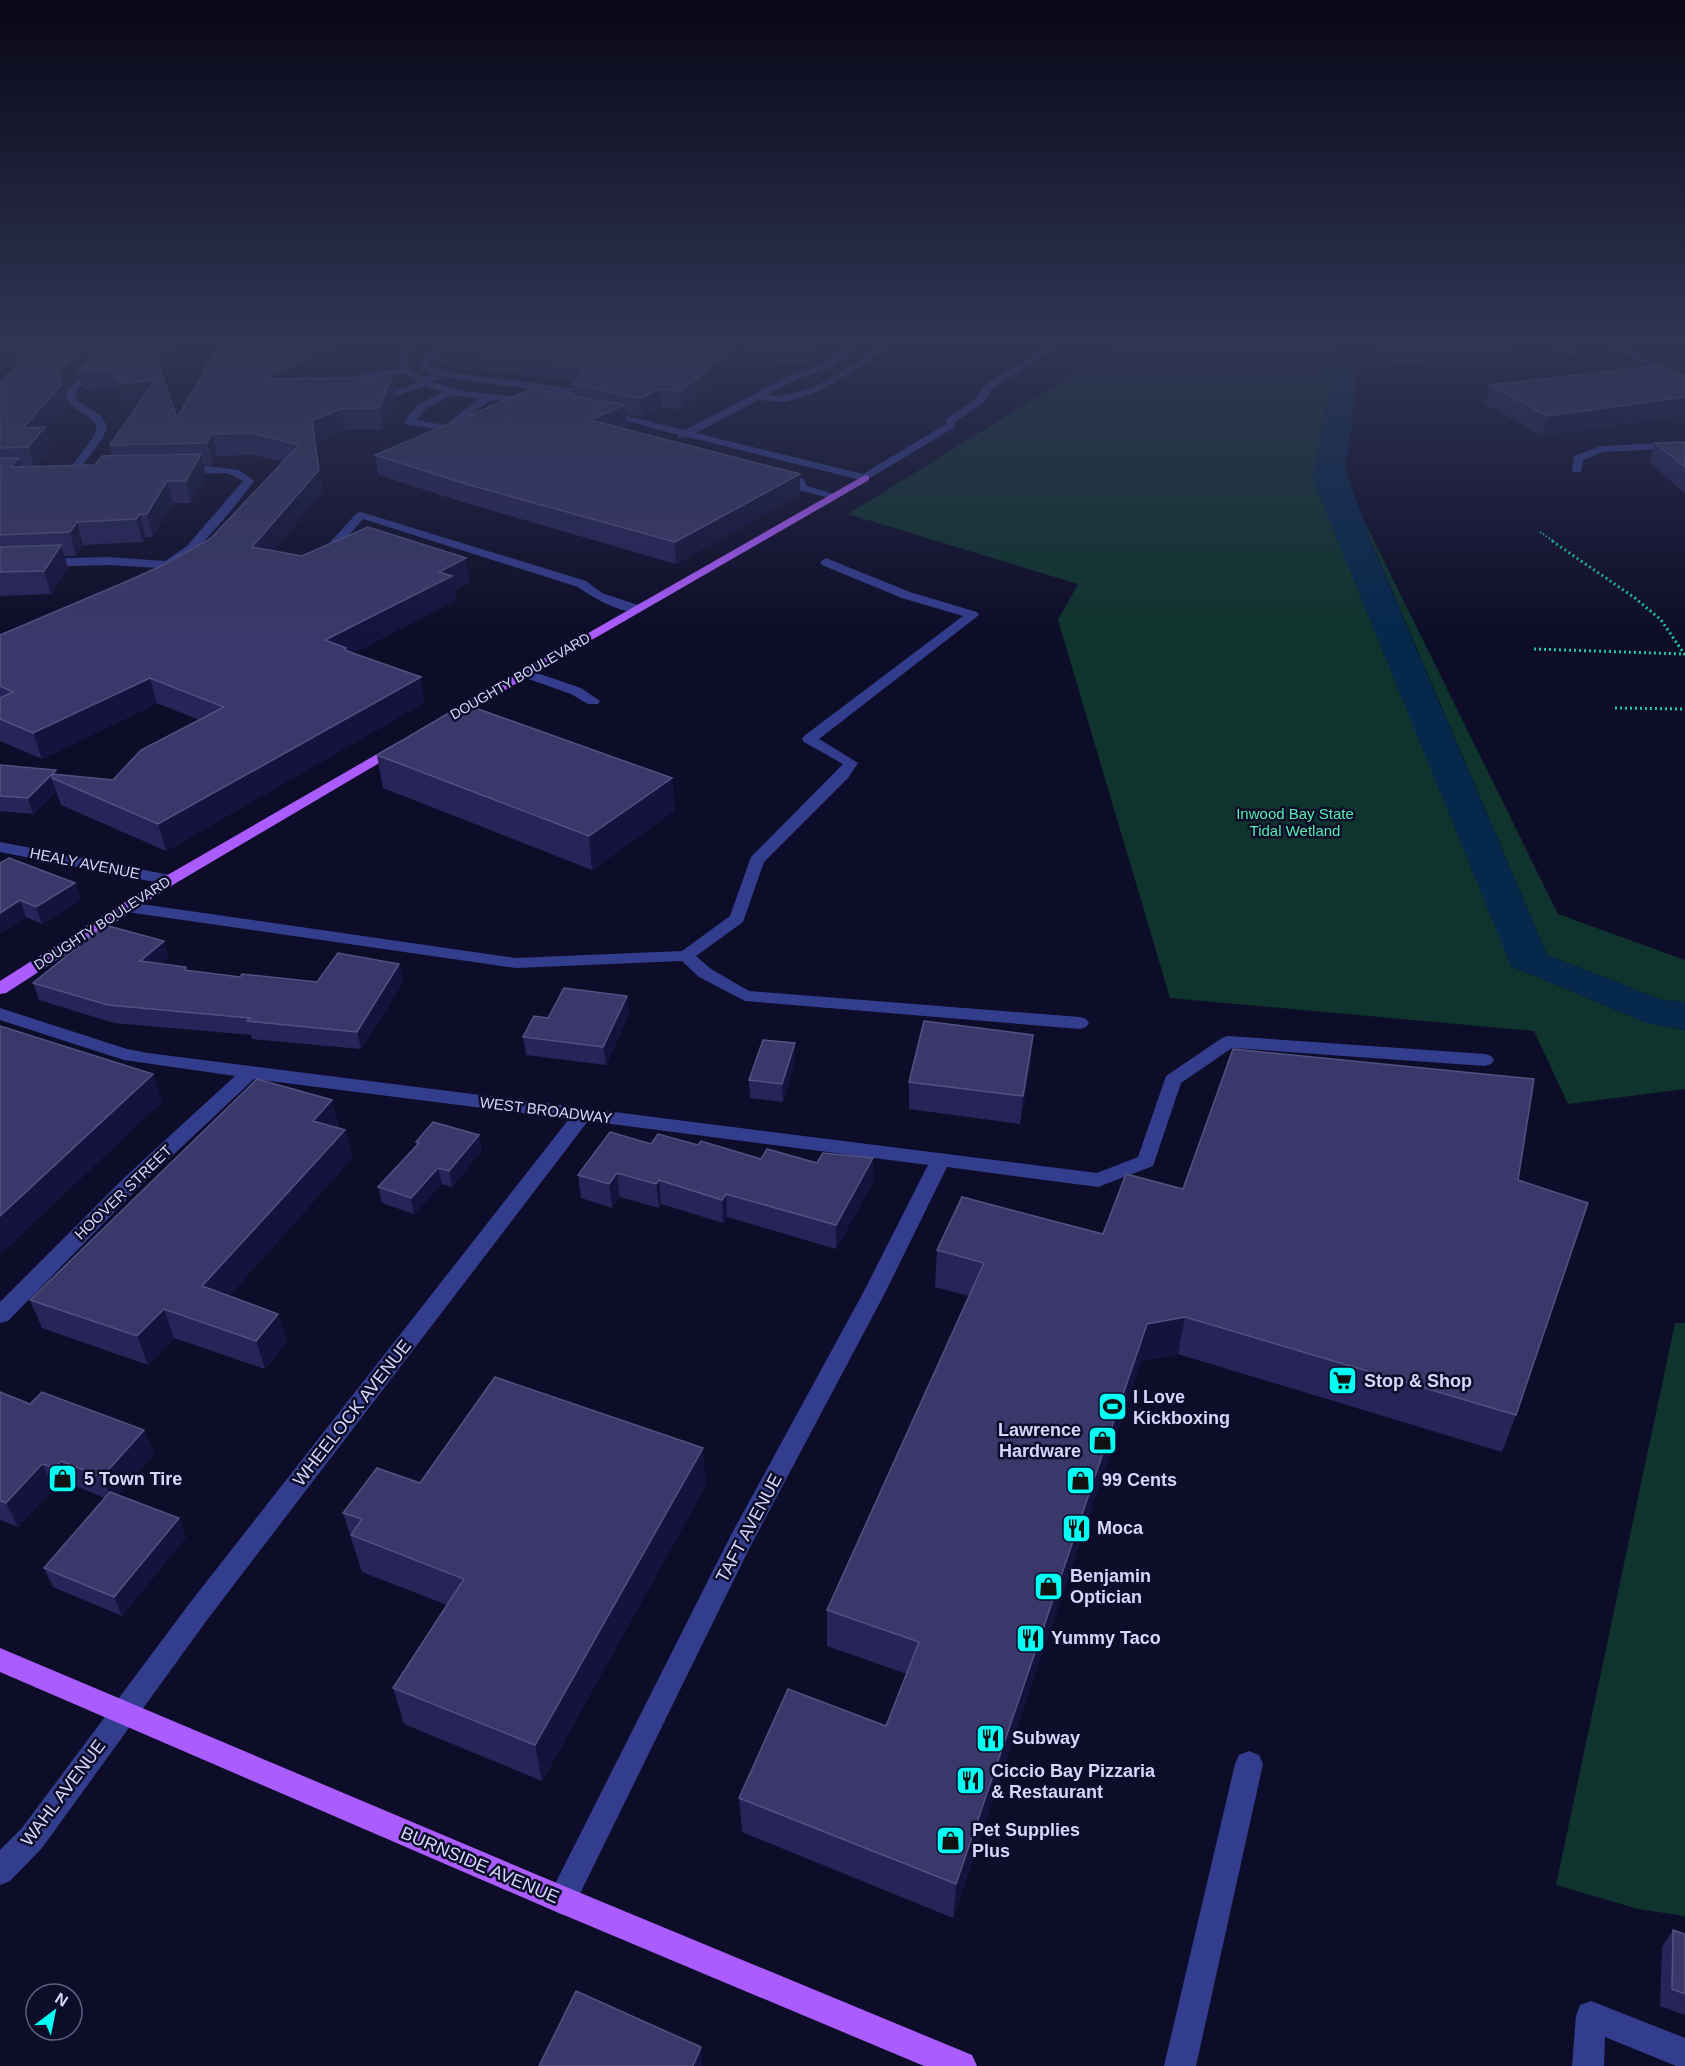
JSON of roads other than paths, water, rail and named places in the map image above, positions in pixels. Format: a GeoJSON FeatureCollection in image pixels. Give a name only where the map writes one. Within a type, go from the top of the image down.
{"type":"FeatureCollection","features":[{"type":"Feature","properties":{"kind":"main road","name":"DOUGHTY BOULEVARD"},"geometry":{"type":"LineString","coordinates":[[438,723],[866,478]]}},
{"type":"Feature","properties":{"kind":"main road","name":"DOUGHTY BOULEVARD"},"geometry":{"type":"LineString","coordinates":[[0,989],[170,880],[408,741]]}},
{"type":"Feature","properties":{"kind":"main road","name":"BURNSIDE AVENUE"},"geometry":{"type":"LineString","coordinates":[[0,1660],[562,1900],[961,2066]]}},
{"type":"Feature","properties":{"kind":"street"},"geometry":{"type":"LineString","coordinates":[[71,474],[96,439]]}},
{"type":"Feature","properties":{"kind":"street"},"geometry":{"type":"LineString","coordinates":[[670,442],[675,439]]}},
{"type":"Feature","properties":{"kind":"street"},"geometry":{"type":"LineString","coordinates":[[711,439],[866,478]]}},
{"type":"Feature","properties":{"kind":"street","name":"DOUGHTY BOULEVARD"},"geometry":{"type":"LineString","coordinates":[[866,478],[928,439]]}},
{"type":"Feature","properties":{"kind":"street"},"geometry":{"type":"LineString","coordinates":[[699,450],[717,441]]}},
{"type":"Feature","properties":{"kind":"street"},"geometry":{"type":"LineString","coordinates":[[1577,470],[1578,458],[1601,449],[1685,445]]}},
{"type":"Feature","properties":{"kind":"street"},"geometry":{"type":"LineString","coordinates":[[143,578],[170,565],[190,548],[249,481],[245,476],[233,471],[165,472]]}},
{"type":"Feature","properties":{"kind":"street"},"geometry":{"type":"LineString","coordinates":[[765,472],[799,480],[802,488],[834,496]]}},
{"type":"Feature","properties":{"kind":"street"},"geometry":{"type":"LineString","coordinates":[[315,566],[361,515],[582,584],[598,596],[637,609]]}},
{"type":"Feature","properties":{"kind":"street"},"geometry":{"type":"LineString","coordinates":[[429,552],[439,539]]}},
{"type":"Feature","properties":{"kind":"street"},"geometry":{"type":"LineString","coordinates":[[462,557],[484,553]]}},
{"type":"Feature","properties":{"kind":"street"},"geometry":{"type":"LineString","coordinates":[[0,564],[108,561],[170,565]]}},
{"type":"Feature","properties":{"kind":"street"},"geometry":{"type":"LineString","coordinates":[[127,907],[516,963],[686,956],[737,918],[757,860],[843,776],[851,763],[809,739],[973,615],[906,595],[826,562]]}},
{"type":"Feature","properties":{"kind":"street"},"geometry":{"type":"LineString","coordinates":[[525,673],[576,691],[593,701]]}},
{"type":"Feature","properties":{"kind":"street","name":"HEALY AVENUE"},"geometry":{"type":"LineString","coordinates":[[0,847],[170,880]]}},
{"type":"Feature","properties":{"kind":"street"},"geometry":{"type":"LineString","coordinates":[[686,956],[705,973],[745,996],[1080,1023]]}},
{"type":"Feature","properties":{"kind":"street","name":"WEST BROADWAY"},"geometry":{"type":"LineString","coordinates":[[0,1014],[124,1054],[148,1059],[1098,1180],[1146,1161],[1173,1080],[1228,1042],[1485,1060]]}},
{"type":"Feature","properties":{"kind":"street","name":"HOOVER STREET"},"geometry":{"type":"LineString","coordinates":[[0,1315],[132,1182],[249,1072]]}},
{"type":"Feature","properties":{"kind":"street","name":"WHEELOCK AVENUE"},"geometry":{"type":"LineString","coordinates":[[124,1713],[198,1612],[583,1114]]}},
{"type":"Feature","properties":{"kind":"street","name":"TAFT AVENUE"},"geometry":{"type":"LineString","coordinates":[[562,1900],[740,1542],[874,1293],[941,1159]]}},
{"type":"Feature","properties":{"kind":"street","name":"WAHL AVENUE"},"geometry":{"type":"LineString","coordinates":[[0,1871],[32,1838],[124,1713]]}},
{"type":"Feature","properties":{"kind":"street"},"geometry":{"type":"LineString","coordinates":[[1180,2066],[1249,1764]]}},
{"type":"Feature","properties":{"kind":"street"},"geometry":{"type":"LineString","coordinates":[[1588,2066],[1591,2016],[1685,2054]]}},
{"type":"Feature","properties":{"kind":"water"},"geometry":{"type":"Polygon","coordinates":[[[1320,439],[1349,439],[1344,479],[1547,955],[1662,1000],[1685,1002],[1685,1030],[1647,1023],[1511,966],[1312,478],[1320,439]]]}},
{"type":"Feature","properties":{"kind":"waterway"},"geometry":{"type":"LineString","coordinates":[[1340,464],[1365,530]]}},
{"type":"Feature","properties":{"kind":"place","name":"Stop & Shop"},"geometry":{"type":"Point","coordinates":[1343,1381]}},
{"type":"Feature","properties":{"kind":"place","name":"I Love Kickboxing"},"geometry":{"type":"Point","coordinates":[1112,1407]}},
{"type":"Feature","properties":{"kind":"place","name":"Lawrence Hardware"},"geometry":{"type":"Point","coordinates":[1102,1440]}},
{"type":"Feature","properties":{"kind":"place","name":"5 Town Tire"},"geometry":{"type":"Point","coordinates":[63,1479]}},
{"type":"Feature","properties":{"kind":"place","name":"99 Cents"},"geometry":{"type":"Point","coordinates":[1081,1480]}},
{"type":"Feature","properties":{"kind":"place","name":"Moca"},"geometry":{"type":"Point","coordinates":[1076,1528]}},
{"type":"Feature","properties":{"kind":"place","name":"Benjamin Optician"},"geometry":{"type":"Point","coordinates":[1049,1586]}},
{"type":"Feature","properties":{"kind":"place","name":"Yummy Taco"},"geometry":{"type":"Point","coordinates":[1030,1638]}},
{"type":"Feature","properties":{"kind":"place","name":"Subway"},"geometry":{"type":"Point","coordinates":[991,1738]}},
{"type":"Feature","properties":{"kind":"place","name":"Ciccio Bay Pizzaria & Restaurant"},"geometry":{"type":"Point","coordinates":[970,1781]}},
{"type":"Feature","properties":{"kind":"place","name":"Pet Supplies Plus"},"geometry":{"type":"Point","coordinates":[951,1840]}},
{"type":"Feature","properties":{"kind":"park label","name":"Inwood Bay State Tidal Wetland"},"geometry":{"type":"Point","coordinates":[1295,822]}}]}
